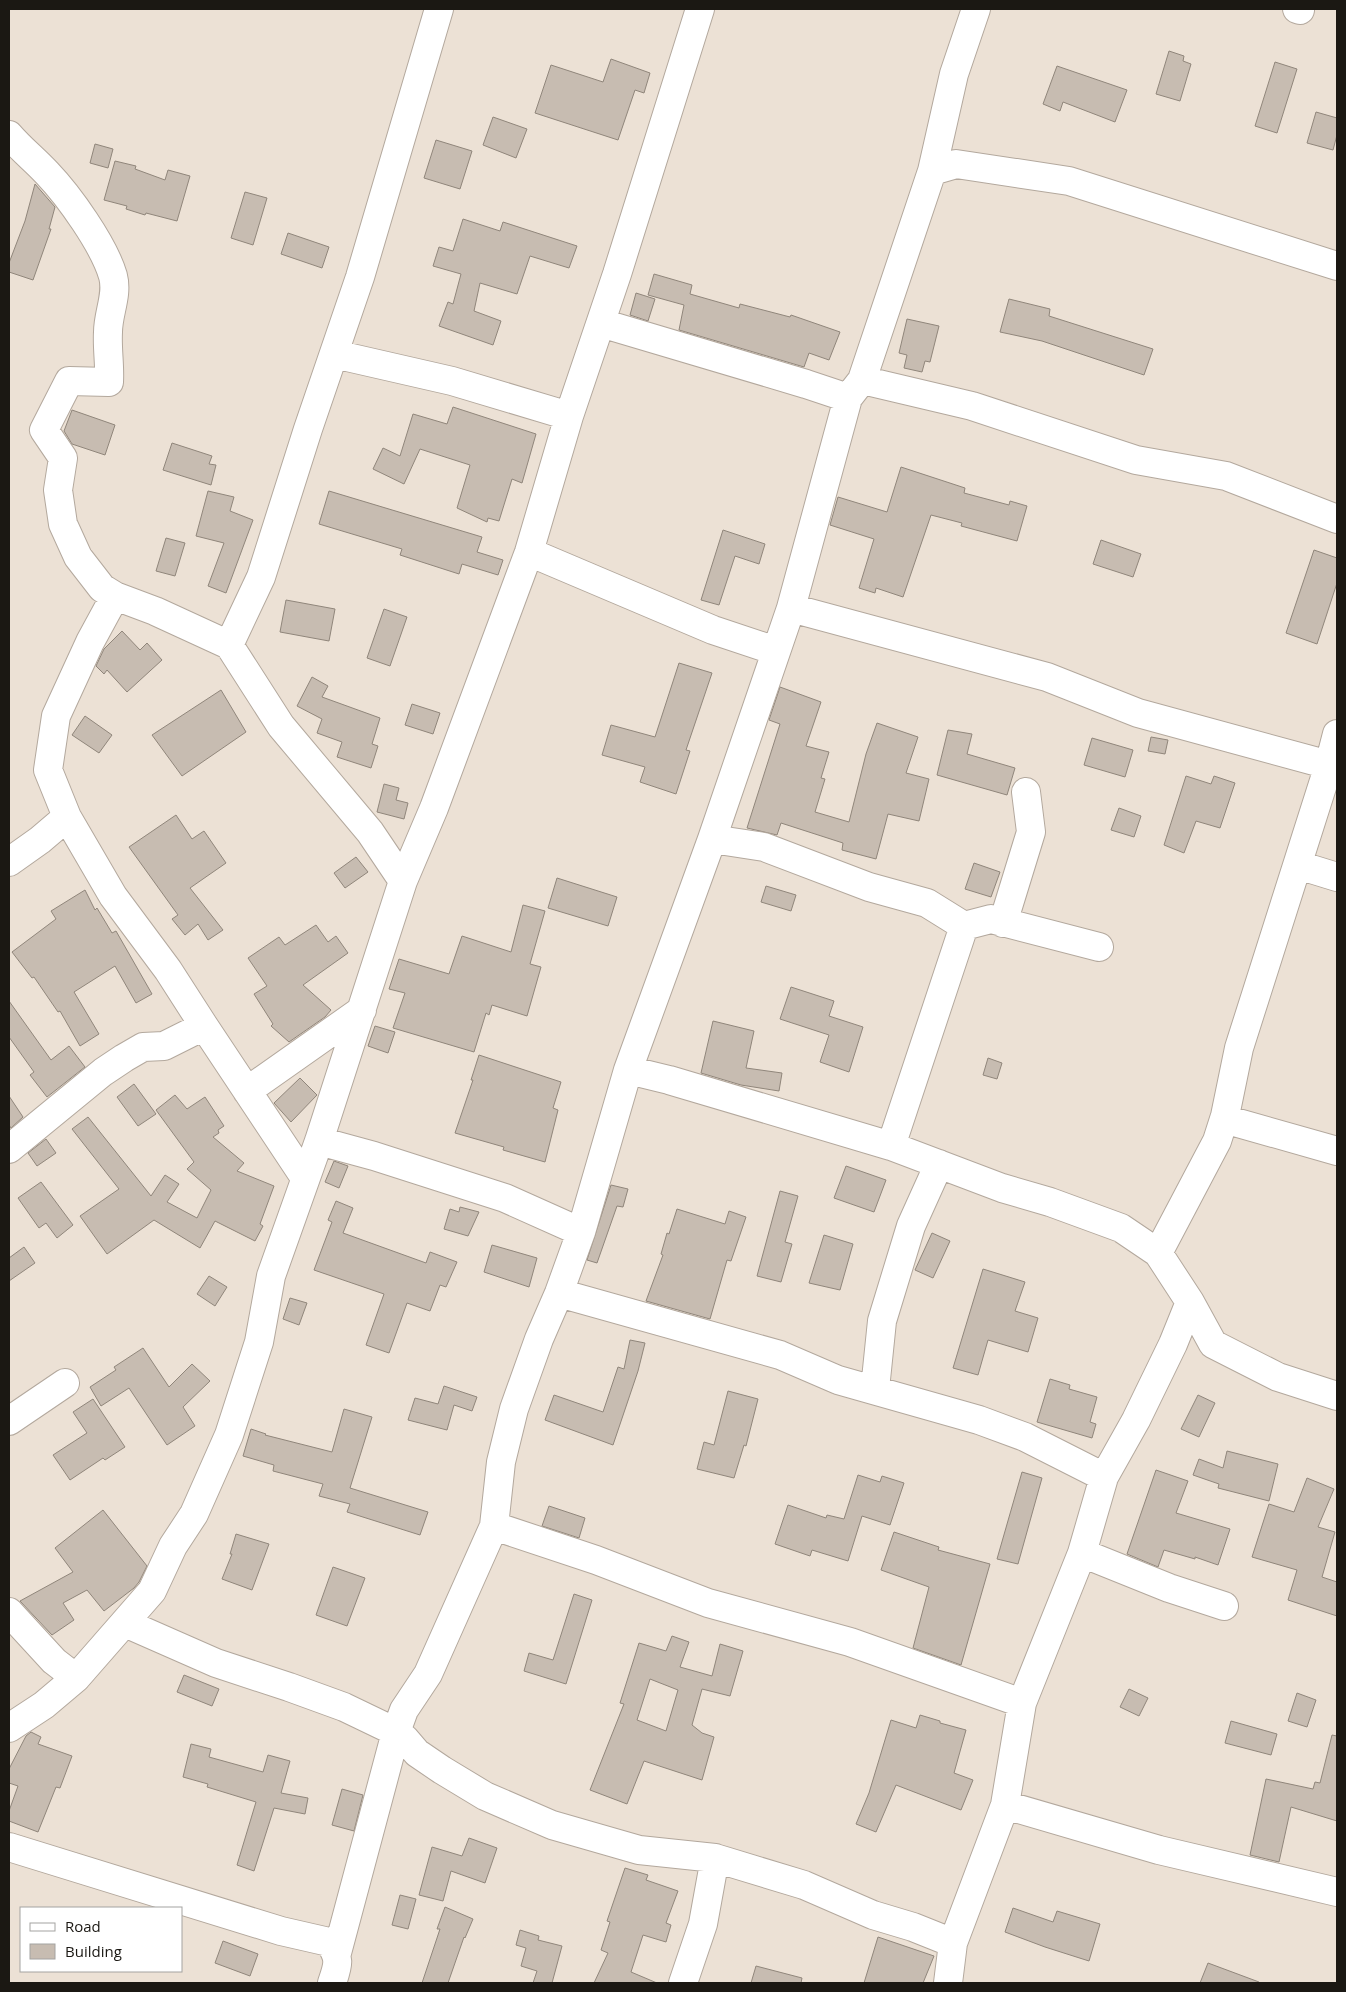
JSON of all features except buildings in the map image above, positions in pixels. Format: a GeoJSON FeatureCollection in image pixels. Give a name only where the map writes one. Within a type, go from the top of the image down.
{"type":"FeatureCollection","features":[{"type":"Feature","properties":{"kind":"street"},"geometry":{"type":"LineString","coordinates":[[229,645],[261,577],[360,276],[439,9]]}},
{"type":"Feature","properties":{"kind":"street"},"geometry":{"type":"LineString","coordinates":[[9,1728],[44,1705],[76,1678],[152,1591],[173,1546],[194,1514],[229,1436],[259,1342],[271,1276],[304,1178],[319,1141],[403,881],[434,808],[530,552],[570,416],[700,9]]}},
{"type":"Feature","properties":{"kind":"street"},"geometry":{"type":"LineString","coordinates":[[332,1983],[337,1968],[337,1953],[396,1732],[404,1710],[428,1674],[494,1526],[501,1462],[514,1409],[539,1339],[560,1293],[581,1232],[628,1070],[712,839],[791,608],[855,389],[932,171],[954,74],[976,9]]}},
{"type":"Feature","properties":{"kind":"street"},"geometry":{"type":"LineString","coordinates":[[9,135],[23,152],[65,192],[102,248],[113,276],[114,294],[108,320],[109,382],[69,381],[44,430],[63,458],[58,490],[63,524],[78,557],[102,588],[116,596],[229,645],[281,726],[370,832],[403,881]]}},
{"type":"Feature","properties":{"kind":"street"},"geometry":{"type":"LineString","coordinates":[[932,171],[956,164],[1069,181],[1337,266]]}},
{"type":"Feature","properties":{"kind":"street"},"geometry":{"type":"LineString","coordinates":[[601,323],[778,375],[855,389],[972,406],[1136,460],[1226,476],[1337,518]]}},
{"type":"Feature","properties":{"kind":"street"},"geometry":{"type":"LineString","coordinates":[[334,354],[452,381],[570,416]]}},
{"type":"Feature","properties":{"kind":"street"},"geometry":{"type":"LineString","coordinates":[[530,552],[713,630],[776,651]]}},
{"type":"Feature","properties":{"kind":"street"},"geometry":{"type":"LineString","coordinates":[[116,596],[90,642],[56,716],[48,770],[67,817],[113,896],[168,970],[304,1178]]}},
{"type":"Feature","properties":{"kind":"street"},"geometry":{"type":"LineString","coordinates":[[791,608],[1047,677],[1138,713],[1329,765]]}},
{"type":"Feature","properties":{"kind":"street"},"geometry":{"type":"LineString","coordinates":[[1158,1252],[1217,1141],[1224,1119],[1239,1048],[1298,865],[1337,734]]}},
{"type":"Feature","properties":{"kind":"street"},"geometry":{"type":"LineString","coordinates":[[1003,923],[1031,832],[1026,792]]}},
{"type":"Feature","properties":{"kind":"street"},"geometry":{"type":"LineString","coordinates":[[9,862],[40,840],[67,817]]}},
{"type":"Feature","properties":{"kind":"street"},"geometry":{"type":"LineString","coordinates":[[712,839],[764,848],[869,887],[928,903],[964,926],[991,919],[1099,947]]}},
{"type":"Feature","properties":{"kind":"street"},"geometry":{"type":"LineString","coordinates":[[1298,865],[1337,877]]}},
{"type":"Feature","properties":{"kind":"street"},"geometry":{"type":"LineString","coordinates":[[892,1146],[964,926]]}},
{"type":"Feature","properties":{"kind":"street"},"geometry":{"type":"LineString","coordinates":[[247,1091],[362,1010]]}},
{"type":"Feature","properties":{"kind":"street"},"geometry":{"type":"LineString","coordinates":[[9,1149],[103,1072],[124,1058],[143,1047],[164,1046],[204,1026]]}},
{"type":"Feature","properties":{"kind":"street"},"geometry":{"type":"LineString","coordinates":[[628,1070],[669,1080],[892,1146],[1002,1188],[1050,1202],[1121,1228],[1158,1252],[1214,1344]]}},
{"type":"Feature","properties":{"kind":"street"},"geometry":{"type":"LineString","coordinates":[[1224,1119],[1337,1150]]}},
{"type":"Feature","properties":{"kind":"street"},"geometry":{"type":"LineString","coordinates":[[319,1141],[382,1158],[505,1198],[581,1232]]}},
{"type":"Feature","properties":{"kind":"street"},"geometry":{"type":"LineString","coordinates":[[875,1389],[882,1322],[911,1226],[939,1164]]}},
{"type":"Feature","properties":{"kind":"street"},"geometry":{"type":"LineString","coordinates":[[560,1293],[780,1354],[838,1380],[979,1420],[1025,1437],[1104,1477]]}},
{"type":"Feature","properties":{"kind":"street"},"geometry":{"type":"LineString","coordinates":[[948,1983],[953,1943],[1005,1806],[1022,1703],[1082,1553],[1104,1477],[1136,1420],[1173,1344],[1190,1302]]}},
{"type":"Feature","properties":{"kind":"street"},"geometry":{"type":"LineString","coordinates":[[1173,1344],[1214,1344],[1278,1377],[1337,1396]]}},
{"type":"Feature","properties":{"kind":"street"},"geometry":{"type":"LineString","coordinates":[[9,1422],[65,1383]]}},
{"type":"Feature","properties":{"kind":"street"},"geometry":{"type":"LineString","coordinates":[[494,1526],[596,1560],[708,1603],[850,1642],[1022,1703]]}},
{"type":"Feature","properties":{"kind":"street"},"geometry":{"type":"LineString","coordinates":[[1082,1553],[1168,1588],[1224,1606]]}},
{"type":"Feature","properties":{"kind":"street"},"geometry":{"type":"LineString","coordinates":[[9,1612],[54,1661],[76,1678]]}},
{"type":"Feature","properties":{"kind":"street"},"geometry":{"type":"LineString","coordinates":[[125,1623],[216,1664],[290,1687],[344,1707],[396,1732],[417,1752],[442,1770],[485,1796],[552,1825],[639,1850],[715,1858],[804,1885],[873,1915],[913,1927],[953,1943]]}},
{"type":"Feature","properties":{"kind":"street"},"geometry":{"type":"LineString","coordinates":[[1005,1806],[1159,1850],[1337,1892]]}},
{"type":"Feature","properties":{"kind":"street"},"geometry":{"type":"LineString","coordinates":[[9,1847],[280,1931],[329,1942],[337,1953]]}},
{"type":"Feature","properties":{"kind":"street"},"geometry":{"type":"LineString","coordinates":[[683,1983],[703,1924],[715,1858]]}}]}
